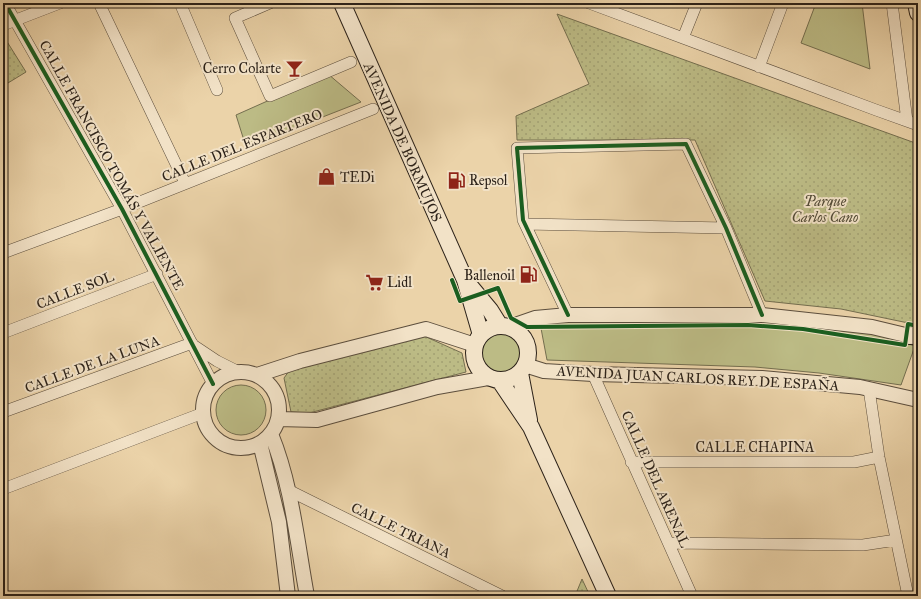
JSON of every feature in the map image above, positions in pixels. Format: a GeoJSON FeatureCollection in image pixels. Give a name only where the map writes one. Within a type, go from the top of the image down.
{"type":"FeatureCollection","features":[{"type":"Feature","properties":{"kind":"main road","name":"AVENIDA DE BORMUJOS"},"geometry":{"type":"LineString","coordinates":[[342,3],[465,280],[478,340]]}},
{"type":"Feature","properties":{"kind":"main road"},"geometry":{"type":"LineString","coordinates":[[916,3],[918,13]]}},
{"type":"Feature","properties":{"kind":"main road","name":"AVENIDA DE BORMUJOS"},"geometry":{"type":"LineString","coordinates":[[465,280],[505,326]]}},
{"type":"Feature","properties":{"kind":"main road"},"geometry":{"type":"LineString","coordinates":[[531,427],[523,369],[528,356],[524,338],[518,331],[505,326],[493,327],[478,340],[474,359],[477,366],[494,379],[531,427],[608,596]]}},
{"type":"Feature","properties":{"kind":"main road"},"geometry":{"type":"LineString","coordinates":[[494,379],[507,380],[523,369]]}},
{"type":"Feature","properties":{"kind":"street","name":"CALLE FRANCISCO TOMÁS Y VALIENTE"},"geometry":{"type":"LineString","coordinates":[[5,3],[122,209],[213,384]]}},
{"type":"Feature","properties":{"kind":"street"},"geometry":{"type":"LineString","coordinates":[[3,25],[60,3]]}},
{"type":"Feature","properties":{"kind":"street"},"geometry":{"type":"LineString","coordinates":[[99,3],[185,183]]}},
{"type":"Feature","properties":{"kind":"street"},"geometry":{"type":"LineString","coordinates":[[180,3],[217,90]]}},
{"type":"Feature","properties":{"kind":"street"},"geometry":{"type":"LineString","coordinates":[[270,3],[235,18],[270,96],[351,62]]}},
{"type":"Feature","properties":{"kind":"street"},"geometry":{"type":"LineString","coordinates":[[589,3],[609,6],[683,38],[918,125]]}},
{"type":"Feature","properties":{"kind":"street"},"geometry":{"type":"LineString","coordinates":[[683,38],[697,3]]}},
{"type":"Feature","properties":{"kind":"street"},"geometry":{"type":"LineString","coordinates":[[759,67],[783,3]]}},
{"type":"Feature","properties":{"kind":"street"},"geometry":{"type":"LineString","coordinates":[[892,3],[906,121]]}},
{"type":"Feature","properties":{"kind":"street","name":"CALLE DEL ESPARTERO"},"geometry":{"type":"LineString","coordinates":[[3,253],[122,209],[373,109]]}},
{"type":"Feature","properties":{"kind":"street"},"geometry":{"type":"LineString","coordinates":[[568,315],[525,224],[517,148],[686,144],[726,228],[762,315]]}},
{"type":"Feature","properties":{"kind":"street"},"geometry":{"type":"LineString","coordinates":[[525,224],[726,228]]}},
{"type":"Feature","properties":{"kind":"street","name":"CALLE SOL"},"geometry":{"type":"LineString","coordinates":[[3,333],[157,274]]}},
{"type":"Feature","properties":{"kind":"street"},"geometry":{"type":"LineString","coordinates":[[505,326],[535,318],[568,315],[762,315],[872,328],[915,336]]}},
{"type":"Feature","properties":{"kind":"street"},"geometry":{"type":"LineString","coordinates":[[257,375],[300,361],[426,329],[478,340]]}},
{"type":"Feature","properties":{"kind":"street","name":"CALLE FRANCISCO TOMÁS Y VALIENTE"},"geometry":{"type":"LineString","coordinates":[[192,343],[217,361],[237,372]]}},
{"type":"Feature","properties":{"kind":"street","name":"CALLE DE LA LUNA"},"geometry":{"type":"LineString","coordinates":[[3,412],[192,343]]}},
{"type":"Feature","properties":{"kind":"street","name":"AVENIDA JUAN CARLOS REY DE ESPAÑA"},"geometry":{"type":"LineString","coordinates":[[523,369],[593,374],[762,378],[870,389],[918,400]]}},
{"type":"Feature","properties":{"kind":"street"},"geometry":{"type":"LineString","coordinates":[[247,372],[257,375],[266,380],[273,388],[278,398],[280,409],[278,419],[265,439],[248,448],[235,448],[223,444],[213,436],[206,425],[203,413],[207,393],[213,384],[228,374],[247,372]]}},
{"type":"Feature","properties":{"kind":"street","name":"CALLE DEL ARENAL"},"geometry":{"type":"LineString","coordinates":[[593,374],[692,596]]}},
{"type":"Feature","properties":{"kind":"street"},"geometry":{"type":"LineString","coordinates":[[278,419],[317,420],[437,387],[494,379]]}},
{"type":"Feature","properties":{"kind":"street"},"geometry":{"type":"LineString","coordinates":[[870,389],[879,457],[908,596]]}},
{"type":"Feature","properties":{"kind":"street"},"geometry":{"type":"LineString","coordinates":[[3,489],[203,413]]}},
{"type":"Feature","properties":{"kind":"street"},"geometry":{"type":"LineString","coordinates":[[265,439],[278,451],[288,490],[307,596]]}},
{"type":"Feature","properties":{"kind":"street"},"geometry":{"type":"LineString","coordinates":[[265,439],[279,522],[288,596]]}},
{"type":"Feature","properties":{"kind":"street","name":"CALLE CHAPINA"},"geometry":{"type":"LineString","coordinates":[[631,462],[854,462],[879,457]]}},
{"type":"Feature","properties":{"kind":"street","name":"CALLE TRIANA"},"geometry":{"type":"LineString","coordinates":[[288,490],[502,596]]}},
{"type":"Feature","properties":{"kind":"street"},"geometry":{"type":"LineString","coordinates":[[669,543],[863,545],[896,540]]}},
{"type":"Feature","properties":{"kind":"green space"},"geometry":{"type":"Polygon","coordinates":[[[816,3],[862,3],[870,69],[801,43],[816,3]]]}},
{"type":"Feature","properties":{"kind":"green space","name":"Parque Carlos Cano"},"geometry":{"type":"Polygon","coordinates":[[[557,14],[918,144],[918,325],[841,309],[765,301],[695,140],[517,140],[516,116],[589,84],[557,14]]]}},
{"type":"Feature","properties":{"kind":"green space"},"geometry":{"type":"Polygon","coordinates":[[[6,40],[26,72],[3,86],[3,42],[6,40]]]}},
{"type":"Feature","properties":{"kind":"green space"},"geometry":{"type":"Polygon","coordinates":[[[328,74],[361,102],[246,147],[236,115],[328,74]]]}},
{"type":"Feature","properties":{"kind":"green space"},"geometry":{"type":"Polygon","coordinates":[[[597,321],[761,322],[872,333],[915,346],[901,385],[819,373],[755,367],[547,360],[540,323],[597,321]]]}},
{"type":"Feature","properties":{"kind":"green space"},"geometry":{"type":"Polygon","coordinates":[[[497,332],[505,332],[513,335],[519,341],[522,353],[519,365],[513,371],[505,374],[497,374],[489,371],[483,365],[480,357],[480,349],[483,341],[489,335],[497,332]]]}},
{"type":"Feature","properties":{"kind":"green space"},"geometry":{"type":"Polygon","coordinates":[[[424,336],[462,353],[466,372],[309,413],[291,412],[284,378],[289,371],[424,336]]]}},
{"type":"Feature","properties":{"kind":"green space"},"geometry":{"type":"Polygon","coordinates":[[[246,385],[251,386],[259,392],[265,400],[265,420],[259,428],[251,434],[236,435],[231,434],[223,428],[217,420],[216,405],[217,400],[223,392],[231,386],[246,385]]]}},
{"type":"Feature","properties":{"kind":"green space"},"geometry":{"type":"Polygon","coordinates":[[[582,579],[590,596],[575,596],[582,579]]]}},
{"type":"Feature","properties":{"kind":"cycle path"},"geometry":{"type":"LineString","coordinates":[[5,3],[122,209],[213,384]]}},
{"type":"Feature","properties":{"kind":"cycle path"},"geometry":{"type":"LineString","coordinates":[[568,315],[523,220],[517,148],[686,144],[726,228],[762,315]]}},
{"type":"Feature","properties":{"kind":"cycle path"},"geometry":{"type":"LineString","coordinates":[[452,280],[460,301],[498,288],[511,318],[527,327],[748,325],[803,329],[905,345],[908,324],[918,326]]}},
{"type":"Feature","properties":{"kind":"place","name":"Cerro Colarte"},"geometry":{"type":"Point","coordinates":[294,68]}},
{"type":"Feature","properties":{"kind":"place","name":"TEDi"},"geometry":{"type":"Point","coordinates":[327,177]}},
{"type":"Feature","properties":{"kind":"place","name":"Repsol"},"geometry":{"type":"Point","coordinates":[456,180]}},
{"type":"Feature","properties":{"kind":"place","name":"Ballenoil"},"geometry":{"type":"Point","coordinates":[528,275]}},
{"type":"Feature","properties":{"kind":"place","name":"Lidl"},"geometry":{"type":"Point","coordinates":[374,282]}}]}
